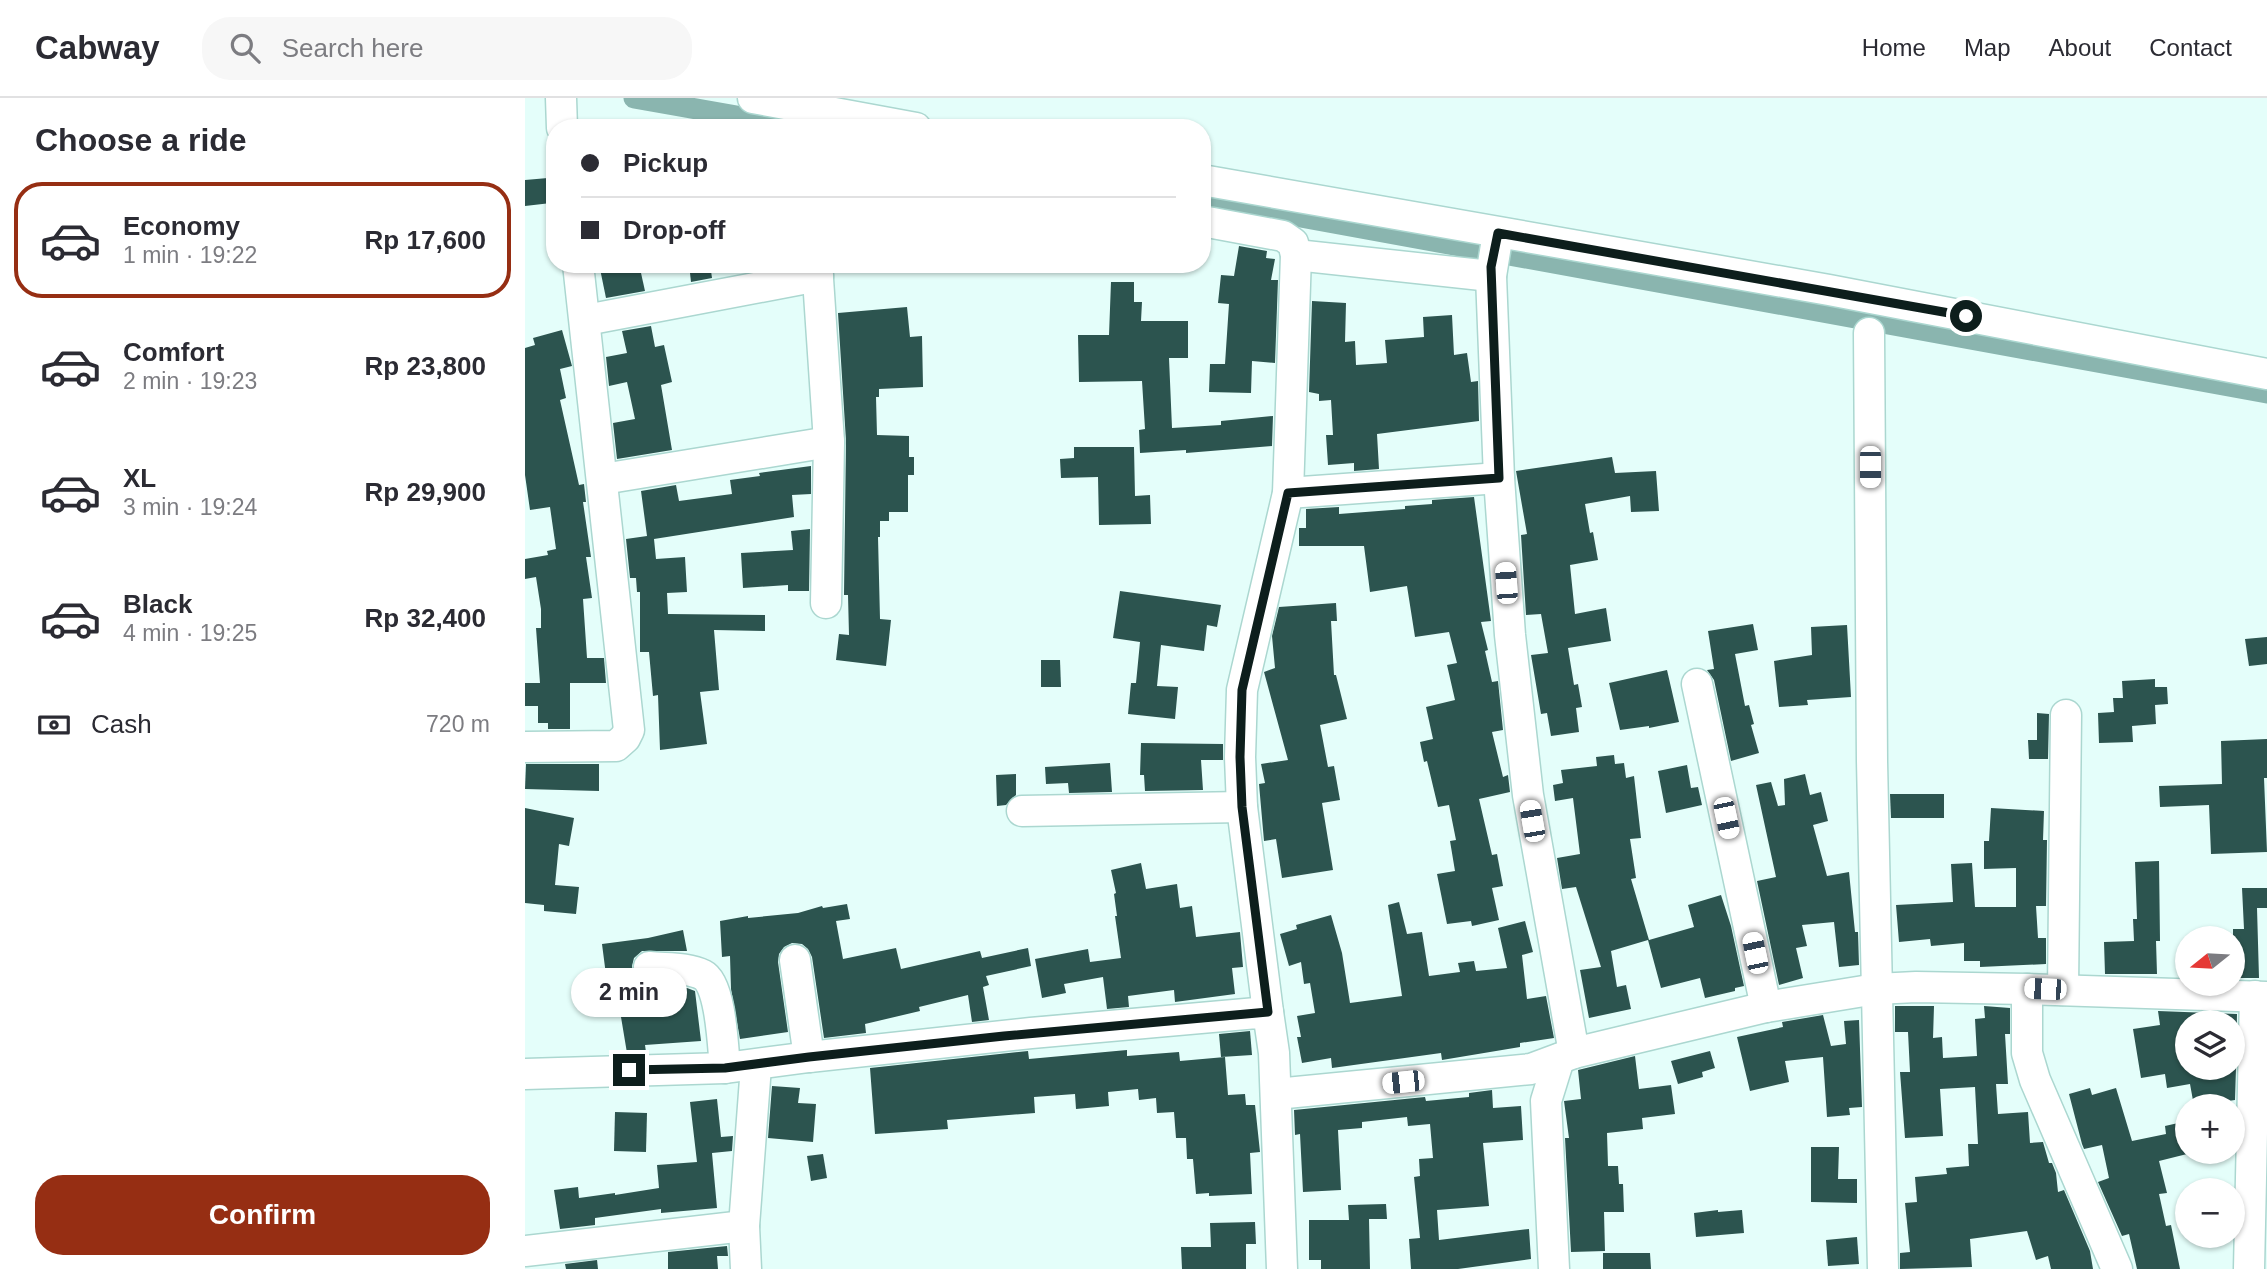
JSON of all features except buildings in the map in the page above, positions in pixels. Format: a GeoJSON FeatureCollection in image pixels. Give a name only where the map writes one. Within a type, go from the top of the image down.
{"type":"FeatureCollection","features":[{"type":"Feature","properties":{"kind":"street"},"geometry":{"type":"LineString","coordinates":[[753,98],[866,119]]}},
{"type":"Feature","properties":{"kind":"street"},"geometry":{"type":"LineString","coordinates":[[1211,182],[1497,235],[1815,288],[2267,374]]}},
{"type":"Feature","properties":{"kind":"street"},"geometry":{"type":"LineString","coordinates":[[1211,223],[1283,236],[1293,243],[1296,255],[1288,493],[1242,690],[1240,757],[1242,807],[1274,1054],[1282,1269]]}},
{"type":"Feature","properties":{"kind":"street"},"geometry":{"type":"LineString","coordinates":[[1497,235],[1491,272],[1499,478],[1510,635],[1528,795],[1566,1056],[1546,1101]]}},
{"type":"Feature","properties":{"kind":"street"},"geometry":{"type":"LineString","coordinates":[[1296,255],[1491,272]]}},
{"type":"Feature","properties":{"kind":"street"},"geometry":{"type":"LineString","coordinates":[[525,747],[616,746],[629,730],[579,273]]}},
{"type":"Feature","properties":{"kind":"street"},"geometry":{"type":"LineString","coordinates":[[586,320],[804,273]]}},
{"type":"Feature","properties":{"kind":"street"},"geometry":{"type":"LineString","coordinates":[[818,273],[829,442],[826,603]]}},
{"type":"Feature","properties":{"kind":"street"},"geometry":{"type":"LineString","coordinates":[[1869,333],[1876,989],[1883,1269]]}},
{"type":"Feature","properties":{"kind":"street"},"geometry":{"type":"LineString","coordinates":[[603,479],[829,442]]}},
{"type":"Feature","properties":{"kind":"street"},"geometry":{"type":"LineString","coordinates":[[1288,493],[1499,478]]}},
{"type":"Feature","properties":{"kind":"street"},"geometry":{"type":"LineString","coordinates":[[1697,684],[1766,1007]]}},
{"type":"Feature","properties":{"kind":"street"},"geometry":{"type":"LineString","coordinates":[[2063,990],[2066,715]]}},
{"type":"Feature","properties":{"kind":"street"},"geometry":{"type":"LineString","coordinates":[[1022,811],[1242,807]]}},
{"type":"Feature","properties":{"kind":"street"},"geometry":{"type":"LineString","coordinates":[[795,960],[809,1057]]}},
{"type":"Feature","properties":{"kind":"street"},"geometry":{"type":"LineString","coordinates":[[649,968],[692,971],[706,977],[713,986],[725,1068]]}},
{"type":"Feature","properties":{"kind":"street"},"geometry":{"type":"LineString","coordinates":[[1276,1094],[1531,1069],[1566,1056],[1766,1007],[1876,989],[2027,989],[2261,996],[2249,1269]]}},
{"type":"Feature","properties":{"kind":"street"},"geometry":{"type":"LineString","coordinates":[[2027,989],[2027,1053],[2035,1080],[2116,1269]]}},
{"type":"Feature","properties":{"kind":"street"},"geometry":{"type":"LineString","coordinates":[[525,1074],[756,1066],[809,1057],[1045,1032],[1268,1012]]}},
{"type":"Feature","properties":{"kind":"street"},"geometry":{"type":"LineString","coordinates":[[746,1269],[744,1226],[756,1066]]}},
{"type":"Feature","properties":{"kind":"street"},"geometry":{"type":"LineString","coordinates":[[1531,1069],[1546,1101],[1554,1269]]}},
{"type":"Feature","properties":{"kind":"street"},"geometry":{"type":"LineString","coordinates":[[525,1251],[744,1226]]}},
{"type":"Feature","properties":{"kind":"waterway"},"geometry":{"type":"LineString","coordinates":[[634,98],[753,119]]}},
{"type":"Feature","properties":{"kind":"waterway"},"geometry":{"type":"LineString","coordinates":[[1211,201],[2267,393]]}},
{"type":"Feature","properties":{"kind":"route"},"geometry":{"type":"LineString","coordinates":[[629,1070],[756,1066],[809,1057],[1004,1036],[1268,1012],[1242,807],[1242,690],[1288,493],[1499,478],[1491,267],[1498,233],[1966,316]]}}]}
